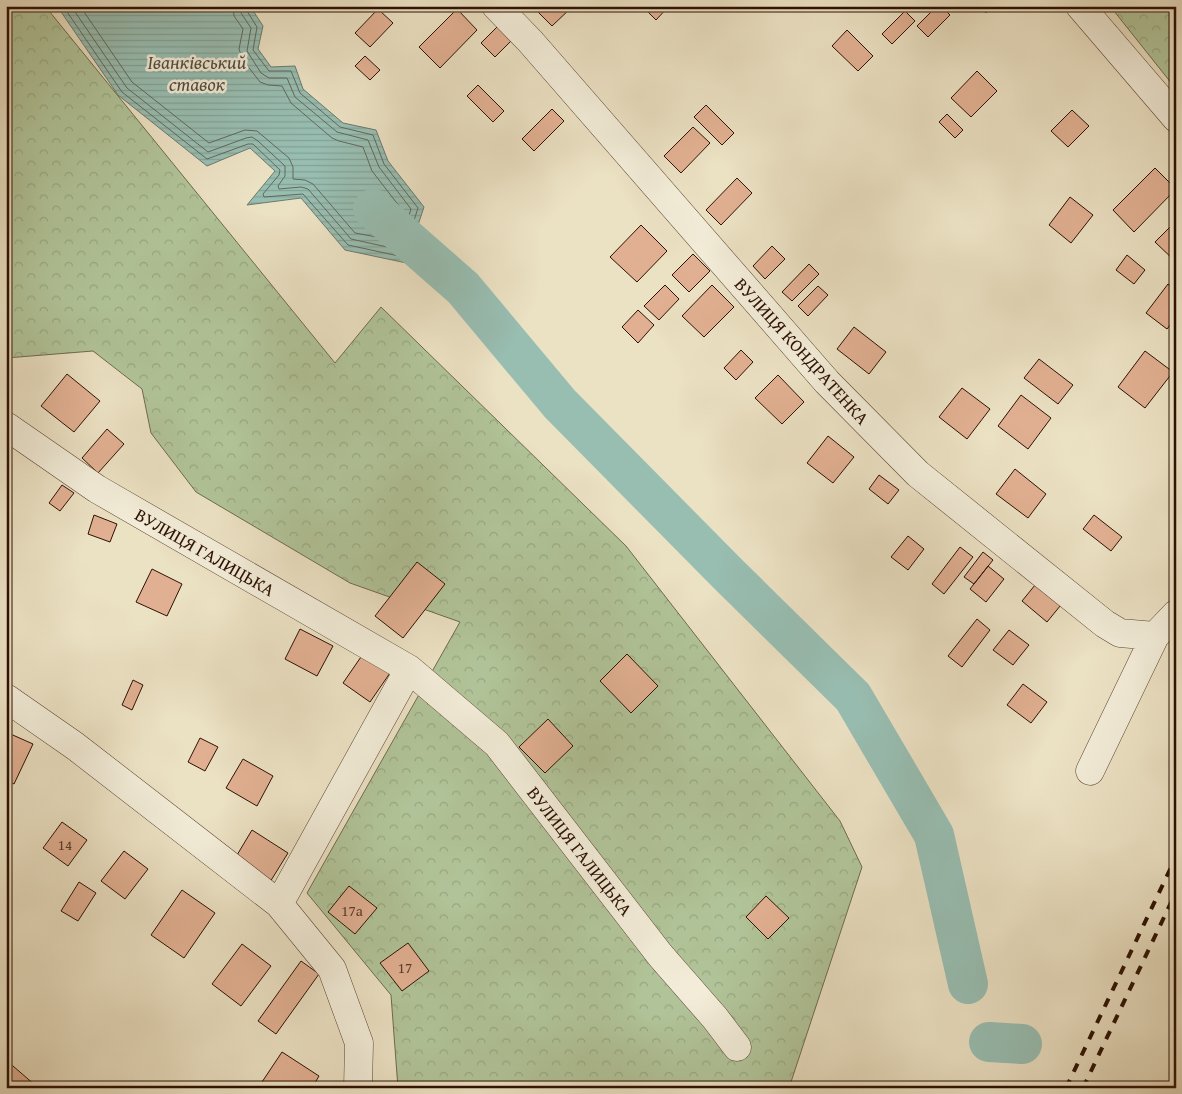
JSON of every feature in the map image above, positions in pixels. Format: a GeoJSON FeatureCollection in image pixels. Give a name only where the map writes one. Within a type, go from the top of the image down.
{"type":"FeatureCollection","features":[{"type":"Feature","properties":{"kind":"street","name":"ВУЛИЦЯ КОНДРАТЕНКА"},"geometry":{"type":"LineString","coordinates":[[496,6],[537,49],[827,382],[918,474],[1105,624],[1120,633],[1155,636]]}},
{"type":"Feature","properties":{"kind":"street"},"geometry":{"type":"LineString","coordinates":[[1080,6],[1176,118]]}},
{"type":"Feature","properties":{"kind":"street","name":"ВУЛИЦЯ ГАЛИЦЬКА"},"geometry":{"type":"LineString","coordinates":[[6,426],[97,490],[408,669],[497,744],[660,955],[715,1018],[737,1047]]}},
{"type":"Feature","properties":{"kind":"street"},"geometry":{"type":"LineString","coordinates":[[1090,770],[1155,636],[1176,614]]}},
{"type":"Feature","properties":{"kind":"street"},"geometry":{"type":"LineString","coordinates":[[279,904],[408,669]]}},
{"type":"Feature","properties":{"kind":"street"},"geometry":{"type":"LineString","coordinates":[[6,698],[75,746],[279,904],[332,970],[359,1043],[358,1088]]}},
{"type":"Feature","properties":{"kind":"green space"},"geometry":{"type":"Polygon","coordinates":[[[6,6],[45,6],[335,363],[381,307],[626,546],[840,821],[862,867],[789,1088],[398,1088],[391,995],[307,893],[460,622],[350,583],[196,492],[151,433],[142,389],[93,351],[6,358],[6,6]]]}},
{"type":"Feature","properties":{"kind":"green space"},"geometry":{"type":"Polygon","coordinates":[[[1110,6],[1176,6],[1176,89],[1110,6]]]}},
{"type":"Feature","properties":{"kind":"water","name":"Іванківський ставок"},"geometry":{"type":"Polygon","coordinates":[[[57,6],[250,6],[263,26],[258,49],[271,67],[295,66],[303,89],[343,123],[376,130],[388,161],[424,207],[413,240],[416,265],[345,250],[301,198],[247,205],[275,171],[250,148],[207,166],[118,95],[57,6]]]}},
{"type":"Feature","properties":{"kind":"building"},"geometry":{"type":"Polygon","coordinates":[[[532,6],[571,6],[572,7],[552,26],[532,6]]]}},
{"type":"Feature","properties":{"kind":"building"},"geometry":{"type":"Polygon","coordinates":[[[652,6],[669,6],[656,20],[647,11],[652,6]]]}},
{"type":"Feature","properties":{"kind":"building"},"geometry":{"type":"Polygon","coordinates":[[[937,6],[941,6],[950,15],[928,37],[917,26],[937,6]]]}},
{"type":"Feature","properties":{"kind":"building"},"geometry":{"type":"Polygon","coordinates":[[[979,6],[993,6],[986,13],[979,6]]]}},
{"type":"Feature","properties":{"kind":"building"},"geometry":{"type":"Polygon","coordinates":[[[378,9],[393,23],[370,47],[355,33],[378,9]]]}},
{"type":"Feature","properties":{"kind":"building"},"geometry":{"type":"Polygon","coordinates":[[[457,9],[477,30],[440,68],[419,47],[457,9]]]}},
{"type":"Feature","properties":{"kind":"building"},"geometry":{"type":"Polygon","coordinates":[[[905,11],[915,21],[892,44],[882,34],[905,11]]]}},
{"type":"Feature","properties":{"kind":"building"},"geometry":{"type":"Polygon","coordinates":[[[497,27],[511,41],[495,57],[481,43],[497,27]]]}},
{"type":"Feature","properties":{"kind":"building"},"geometry":{"type":"Polygon","coordinates":[[[847,30],[873,56],[858,71],[832,46],[847,30]]]}},
{"type":"Feature","properties":{"kind":"building"},"geometry":{"type":"Polygon","coordinates":[[[365,56],[380,70],[370,80],[355,66],[365,56]]]}},
{"type":"Feature","properties":{"kind":"building"},"geometry":{"type":"Polygon","coordinates":[[[977,71],[997,91],[971,117],[951,98],[977,71]]]}},
{"type":"Feature","properties":{"kind":"building"},"geometry":{"type":"Polygon","coordinates":[[[478,85],[504,111],[493,122],[467,96],[478,85]]]}},
{"type":"Feature","properties":{"kind":"building"},"geometry":{"type":"Polygon","coordinates":[[[706,105],[734,133],[722,145],[694,117],[706,105]]]}},
{"type":"Feature","properties":{"kind":"building"},"geometry":{"type":"Polygon","coordinates":[[[552,109],[564,121],[534,151],[522,139],[552,109]]]}},
{"type":"Feature","properties":{"kind":"building"},"geometry":{"type":"Polygon","coordinates":[[[1072,110],[1089,126],[1068,147],[1051,131],[1072,110]]]}},
{"type":"Feature","properties":{"kind":"building"},"geometry":{"type":"Polygon","coordinates":[[[947,114],[963,130],[955,138],[939,122],[947,114]]]}},
{"type":"Feature","properties":{"kind":"building"},"geometry":{"type":"Polygon","coordinates":[[[693,127],[710,143],[681,173],[664,156],[693,127]]]}},
{"type":"Feature","properties":{"kind":"building"},"geometry":{"type":"Polygon","coordinates":[[[1155,168],[1176,189],[1134,232],[1113,210],[1155,168]]]}},
{"type":"Feature","properties":{"kind":"building"},"geometry":{"type":"Polygon","coordinates":[[[737,178],[752,193],[721,225],[706,210],[737,178]]]}},
{"type":"Feature","properties":{"kind":"building"},"geometry":{"type":"Polygon","coordinates":[[[1070,197],[1093,215],[1071,243],[1049,225],[1070,197]]]}},
{"type":"Feature","properties":{"kind":"building"},"geometry":{"type":"Polygon","coordinates":[[[1176,221],[1176,262],[1155,242],[1176,221]]]}},
{"type":"Feature","properties":{"kind":"building"},"geometry":{"type":"Polygon","coordinates":[[[641,225],[667,251],[637,282],[610,257],[641,225]]]}},
{"type":"Feature","properties":{"kind":"building"},"geometry":{"type":"Polygon","coordinates":[[[772,246],[785,259],[765,279],[753,266],[772,246]]]}},
{"type":"Feature","properties":{"kind":"building"},"geometry":{"type":"Polygon","coordinates":[[[693,254],[710,271],[689,292],[672,275],[693,254]]]}},
{"type":"Feature","properties":{"kind":"building"},"geometry":{"type":"Polygon","coordinates":[[[1127,255],[1145,270],[1134,284],[1116,270],[1127,255]]]}},
{"type":"Feature","properties":{"kind":"building"},"geometry":{"type":"Polygon","coordinates":[[[809,264],[819,274],[792,301],[782,292],[809,264]]]}},
{"type":"Feature","properties":{"kind":"building"},"geometry":{"type":"Polygon","coordinates":[[[1168,284],[1176,290],[1176,318],[1167,329],[1146,313],[1168,284]]]}},
{"type":"Feature","properties":{"kind":"building"},"geometry":{"type":"Polygon","coordinates":[[[665,285],[679,299],[659,320],[644,306],[665,285]]]}},
{"type":"Feature","properties":{"kind":"building"},"geometry":{"type":"Polygon","coordinates":[[[712,285],[734,307],[704,337],[682,316],[712,285]]]}},
{"type":"Feature","properties":{"kind":"building"},"geometry":{"type":"Polygon","coordinates":[[[818,286],[828,295],[808,316],[798,306],[818,286]]]}},
{"type":"Feature","properties":{"kind":"building"},"geometry":{"type":"Polygon","coordinates":[[[638,310],[654,325],[638,343],[622,327],[638,310]]]}},
{"type":"Feature","properties":{"kind":"building"},"geometry":{"type":"Polygon","coordinates":[[[854,327],[886,352],[869,374],[837,349],[854,327]]]}},
{"type":"Feature","properties":{"kind":"building"},"geometry":{"type":"Polygon","coordinates":[[[741,350],[753,362],[736,380],[724,368],[741,350]]]}},
{"type":"Feature","properties":{"kind":"building"},"geometry":{"type":"Polygon","coordinates":[[[1145,351],[1173,372],[1145,408],[1118,387],[1145,351]]]}},
{"type":"Feature","properties":{"kind":"building"},"geometry":{"type":"Polygon","coordinates":[[[1039,359],[1073,385],[1058,404],[1024,378],[1039,359]]]}},
{"type":"Feature","properties":{"kind":"building"},"geometry":{"type":"Polygon","coordinates":[[[67,374],[100,401],[74,432],[41,406],[67,374]]]}},
{"type":"Feature","properties":{"kind":"building"},"geometry":{"type":"Polygon","coordinates":[[[778,375],[804,402],[782,424],[755,398],[778,375]]]}},
{"type":"Feature","properties":{"kind":"building"},"geometry":{"type":"Polygon","coordinates":[[[962,388],[990,409],[967,439],[939,417],[962,388]]]}},
{"type":"Feature","properties":{"kind":"building"},"geometry":{"type":"Polygon","coordinates":[[[1021,395],[1051,418],[1028,449],[998,426],[1021,395]]]}},
{"type":"Feature","properties":{"kind":"building"},"geometry":{"type":"Polygon","coordinates":[[[107,429],[124,444],[98,473],[82,458],[107,429]]]}},
{"type":"Feature","properties":{"kind":"building"},"geometry":{"type":"Polygon","coordinates":[[[828,436],[854,457],[833,483],[807,463],[828,436]]]}},
{"type":"Feature","properties":{"kind":"building"},"geometry":{"type":"Polygon","coordinates":[[[1015,469],[1046,494],[1028,518],[996,494],[1015,469]]]}},
{"type":"Feature","properties":{"kind":"building"},"geometry":{"type":"Polygon","coordinates":[[[879,475],[899,490],[888,504],[869,489],[879,475]]]}},
{"type":"Feature","properties":{"kind":"building"},"geometry":{"type":"Polygon","coordinates":[[[62,485],[74,493],[60,511],[49,503],[62,485]]]}},
{"type":"Feature","properties":{"kind":"building"},"geometry":{"type":"Polygon","coordinates":[[[94,515],[117,524],[110,542],[88,534],[94,515]]]}},
{"type":"Feature","properties":{"kind":"building"},"geometry":{"type":"Polygon","coordinates":[[[1094,515],[1122,537],[1111,551],[1083,529],[1094,515]]]}},
{"type":"Feature","properties":{"kind":"building"},"geometry":{"type":"Polygon","coordinates":[[[908,536],[924,549],[908,570],[891,557],[908,536]]]}},
{"type":"Feature","properties":{"kind":"building"},"geometry":{"type":"Polygon","coordinates":[[[960,547],[973,557],[944,594],[932,584],[960,547]]]}},
{"type":"Feature","properties":{"kind":"building"},"geometry":{"type":"Polygon","coordinates":[[[983,552],[993,560],[974,584],[964,577],[983,552]]]}},
{"type":"Feature","properties":{"kind":"building"},"geometry":{"type":"Polygon","coordinates":[[[417,562],[445,584],[403,638],[375,616],[417,562]]]}},
{"type":"Feature","properties":{"kind":"building"},"geometry":{"type":"Polygon","coordinates":[[[988,566],[1004,579],[986,602],[970,589],[988,566]]]}},
{"type":"Feature","properties":{"kind":"building"},"geometry":{"type":"Polygon","coordinates":[[[152,569],[182,584],[167,616],[136,602],[152,569]]]}},
{"type":"Feature","properties":{"kind":"building"},"geometry":{"type":"Polygon","coordinates":[[[1040,579],[1065,600],[1047,622],[1022,601],[1040,579]]]}},
{"type":"Feature","properties":{"kind":"building"},"geometry":{"type":"Polygon","coordinates":[[[977,619],[990,630],[962,667],[948,656],[977,619]]]}},
{"type":"Feature","properties":{"kind":"building"},"geometry":{"type":"Polygon","coordinates":[[[300,629],[333,646],[317,676],[285,659],[300,629]]]}},
{"type":"Feature","properties":{"kind":"building"},"geometry":{"type":"Polygon","coordinates":[[[1009,630],[1029,645],[1013,665],[993,650],[1009,630]]]}},
{"type":"Feature","properties":{"kind":"building"},"geometry":{"type":"Polygon","coordinates":[[[363,654],[390,673],[370,702],[343,683],[363,654]]]}},
{"type":"Feature","properties":{"kind":"building"},"geometry":{"type":"Polygon","coordinates":[[[627,654],[658,686],[631,713],[600,681],[627,654]]]}},
{"type":"Feature","properties":{"kind":"building"},"geometry":{"type":"Polygon","coordinates":[[[133,680],[143,685],[132,710],[122,705],[133,680]]]}},
{"type":"Feature","properties":{"kind":"building"},"geometry":{"type":"Polygon","coordinates":[[[1023,684],[1047,702],[1031,723],[1007,705],[1023,684]]]}},
{"type":"Feature","properties":{"kind":"building"},"geometry":{"type":"Polygon","coordinates":[[[548,719],[573,746],[545,773],[519,747],[548,719]]]}},
{"type":"Feature","properties":{"kind":"building"},"geometry":{"type":"Polygon","coordinates":[[[6,732],[33,744],[14,784],[6,780],[6,732]]]}},
{"type":"Feature","properties":{"kind":"building"},"geometry":{"type":"Polygon","coordinates":[[[200,738],[218,747],[205,771],[188,762],[200,738]]]}},
{"type":"Feature","properties":{"kind":"building"},"geometry":{"type":"Polygon","coordinates":[[[243,759],[273,776],[257,806],[226,788],[243,759]]]}},
{"type":"Feature","properties":{"kind":"building"},"geometry":{"type":"Polygon","coordinates":[[[62,822],[87,840],[68,866],[43,848],[62,822]]]}},
{"type":"Feature","properties":{"kind":"building"},"geometry":{"type":"Polygon","coordinates":[[[252,830],[288,853],[270,882],[234,860],[252,830]]]}},
{"type":"Feature","properties":{"kind":"building"},"geometry":{"type":"Polygon","coordinates":[[[124,851],[148,869],[125,899],[101,881],[124,851]]]}},
{"type":"Feature","properties":{"kind":"building"},"geometry":{"type":"Polygon","coordinates":[[[79,882],[96,893],[78,921],[61,911],[79,882]]]}},
{"type":"Feature","properties":{"kind":"building"},"geometry":{"type":"Polygon","coordinates":[[[349,886],[377,908],[355,934],[328,912],[349,886]]]}},
{"type":"Feature","properties":{"kind":"building"},"geometry":{"type":"Polygon","coordinates":[[[182,890],[215,913],[184,958],[151,935],[182,890]]]}},
{"type":"Feature","properties":{"kind":"building"},"geometry":{"type":"Polygon","coordinates":[[[766,896],[789,918],[768,939],[746,917],[766,896]]]}},
{"type":"Feature","properties":{"kind":"building"},"geometry":{"type":"Polygon","coordinates":[[[408,943],[429,971],[402,991],[380,963],[408,943]]]}},
{"type":"Feature","properties":{"kind":"building"},"geometry":{"type":"Polygon","coordinates":[[[242,944],[271,966],[241,1006],[212,984],[242,944]]]}},
{"type":"Feature","properties":{"kind":"building"},"geometry":{"type":"Polygon","coordinates":[[[301,961],[319,974],[276,1034],[258,1021],[301,961]]]}},
{"type":"Feature","properties":{"kind":"building"},"geometry":{"type":"Polygon","coordinates":[[[282,1052],[319,1076],[312,1088],[258,1088],[282,1052]]]}},
{"type":"Feature","properties":{"kind":"building"},"geometry":{"type":"Polygon","coordinates":[[[6,1060],[35,1085],[33,1088],[6,1088],[6,1060]]]}},
{"type":"Feature","properties":{"kind":"waterway"},"geometry":{"type":"LineString","coordinates":[[373,209],[463,288],[560,404],[853,697],[934,835],[968,984]]}},
{"type":"Feature","properties":{"kind":"waterway"},"geometry":{"type":"LineString","coordinates":[[989,1042],[1022,1044]]}},
{"type":"Feature","properties":{"kind":"railway"},"geometry":{"type":"LineString","coordinates":[[1066,1088],[1176,857]]}},
{"type":"Feature","properties":{"kind":"railway"},"geometry":{"type":"LineString","coordinates":[[1083,1088],[1176,892]]}}]}
